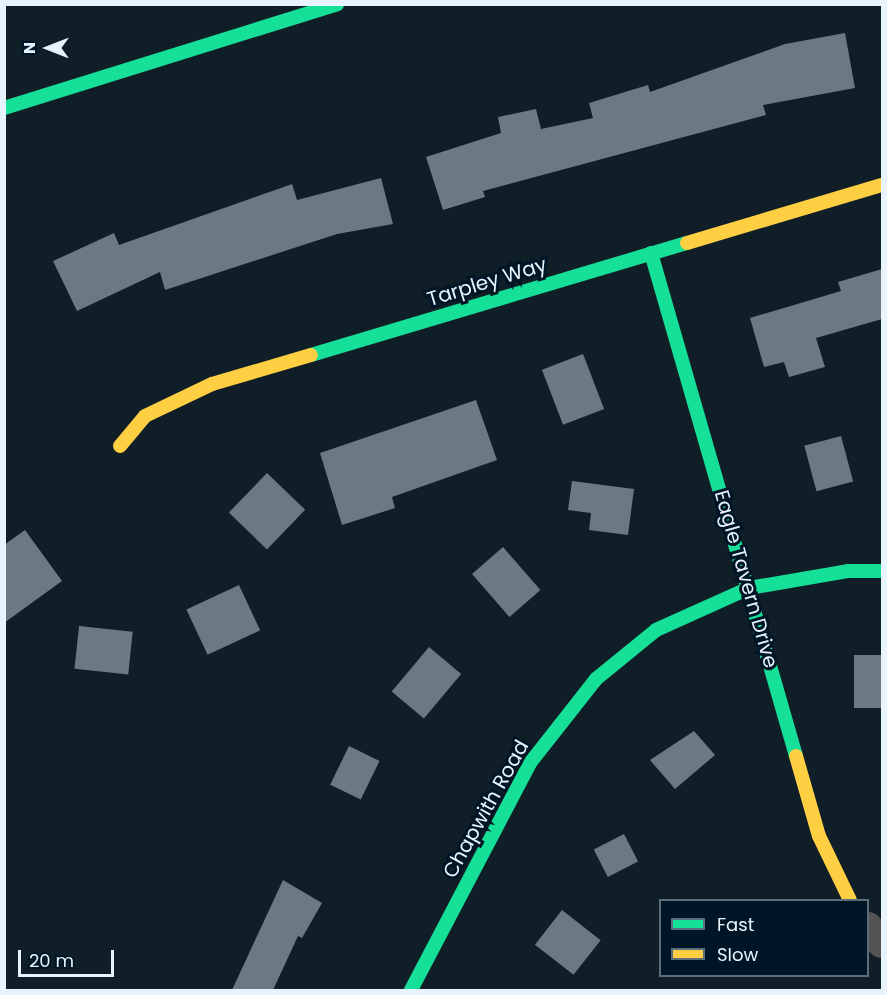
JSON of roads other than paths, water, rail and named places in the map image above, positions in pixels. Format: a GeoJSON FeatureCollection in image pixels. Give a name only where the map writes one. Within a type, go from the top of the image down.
{"type":"FeatureCollection","features":[{"type":"Feature","properties":{"kind":"street"},"geometry":{"type":"LineString","coordinates":[[4,108],[338,4]]}},
{"type":"Feature","properties":{"kind":"street","name":"Tarpley Way"},"geometry":{"type":"LineString","coordinates":[[120,446],[145,416],[212,384],[882,185]]}},
{"type":"Feature","properties":{"kind":"street","name":"Eagle Tavern Drive"},"geometry":{"type":"LineString","coordinates":[[651,253],[819,836],[850,899]]}},
{"type":"Feature","properties":{"kind":"street","name":"Chapwith Road"},"geometry":{"type":"LineString","coordinates":[[411,990],[530,763],[596,679],[656,630],[748,588],[848,571],[882,571]]}},
{"type":"Feature","properties":{"kind":"street"},"geometry":{"type":"LineString","coordinates":[[869,929],[882,943]]}}]}
